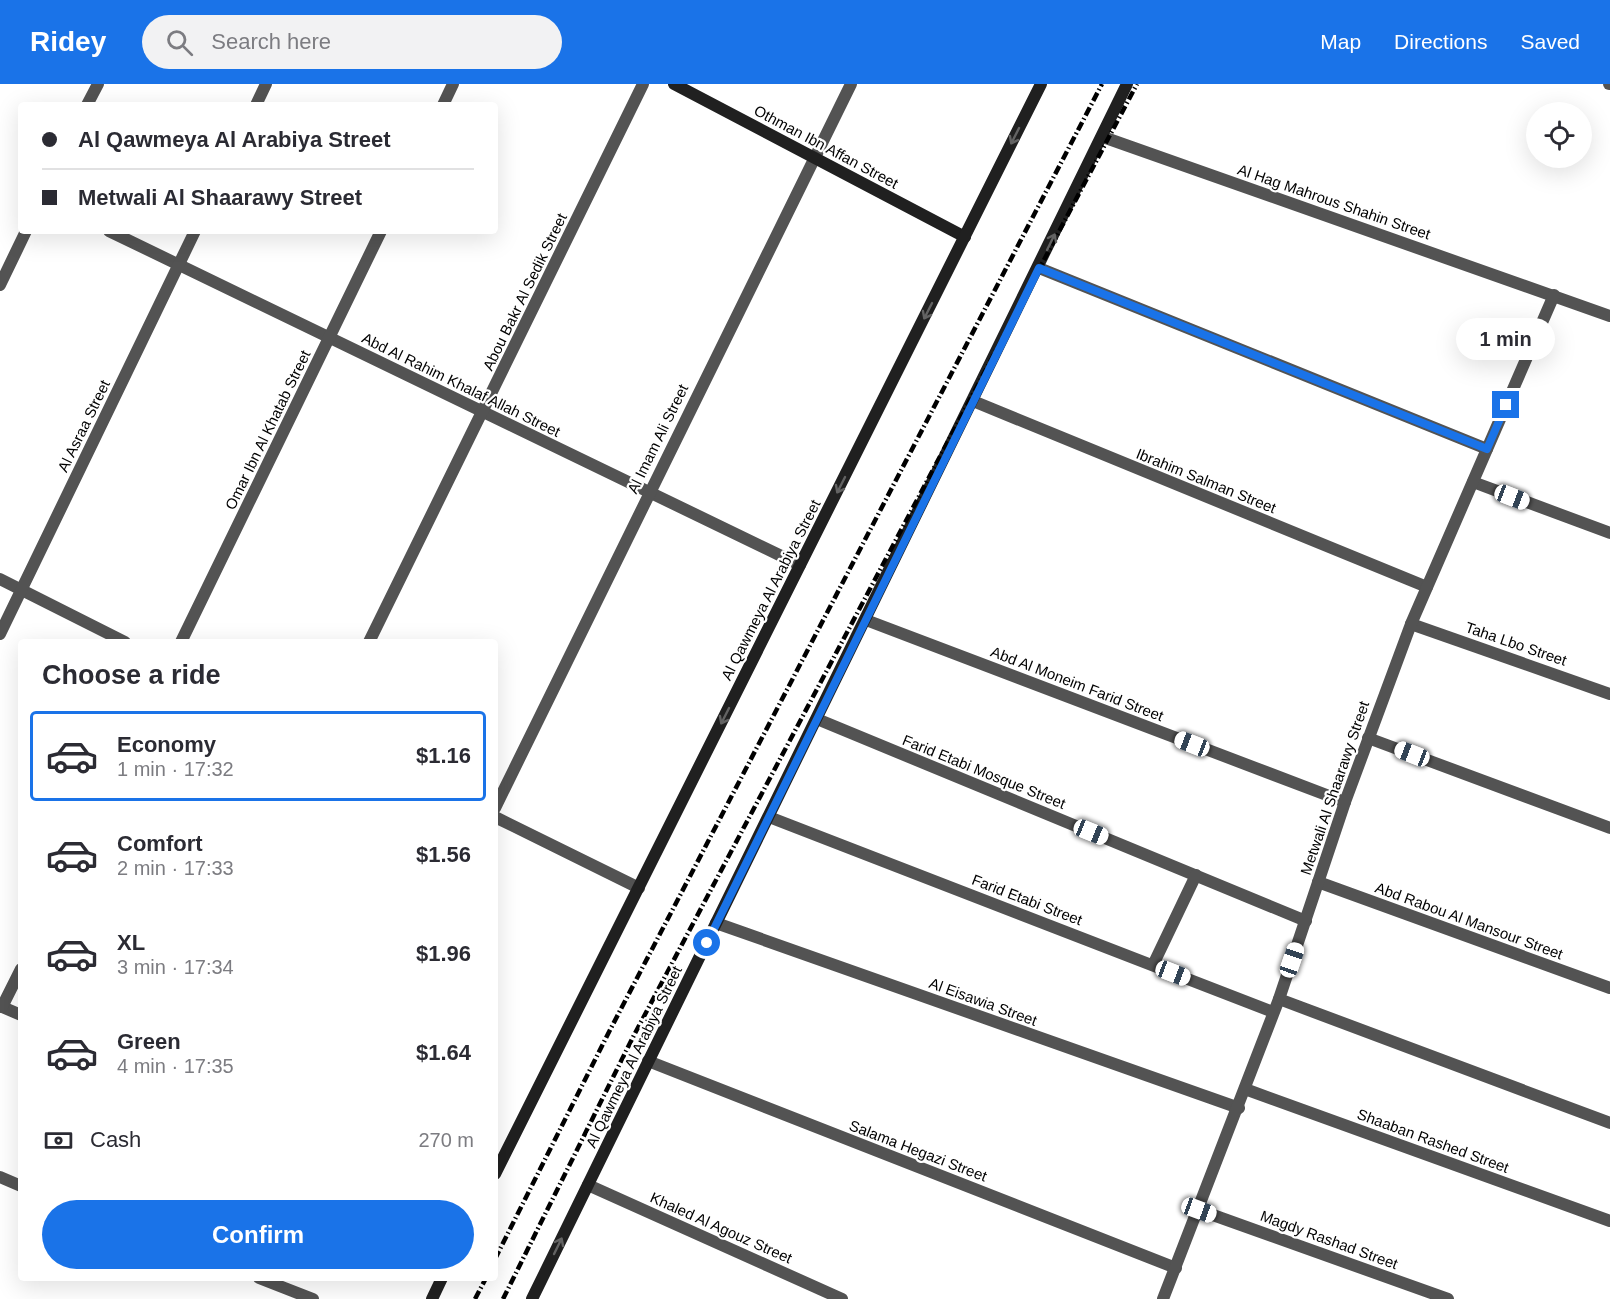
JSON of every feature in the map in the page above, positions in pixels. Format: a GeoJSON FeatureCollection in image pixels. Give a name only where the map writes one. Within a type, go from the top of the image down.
{"type":"FeatureCollection","features":[{"type":"Feature","properties":{"kind":"street"},"geometry":{"type":"LineString","coordinates":[[89,102],[98,84]]}},
{"type":"Feature","properties":{"kind":"street"},"geometry":{"type":"LineString","coordinates":[[257,102],[266,84]]}},
{"type":"Feature","properties":{"kind":"street"},"geometry":{"type":"LineString","coordinates":[[444,102],[453,84]]}},
{"type":"Feature","properties":{"kind":"street","name":"Abou Bakr Al Sedik Street"},"geometry":{"type":"LineString","coordinates":[[370,639],[643,84]]}},
{"type":"Feature","properties":{"kind":"street","name":"Othman Ibn Affan Street"},"geometry":{"type":"LineString","coordinates":[[674,84],[965,237]]}},
{"type":"Feature","properties":{"kind":"street","name":"Al Imam Ali Street"},"geometry":{"type":"LineString","coordinates":[[498,802],[648,492],[851,84]]}},
{"type":"Feature","properties":{"kind":"street","name":"Al Qawmeya Al Arabiya Street"},"geometry":{"type":"LineString","coordinates":[[498,1168],[1041,84]]}},
{"type":"Feature","properties":{"kind":"street","name":"Al Qawmeya Al Arabiya Street"},"geometry":{"type":"LineString","coordinates":[[532,1299],[1039,268],[1127,84]]}},
{"type":"Feature","properties":{"kind":"street","name":"Al Hag Mahrous Shahin Street"},"geometry":{"type":"LineString","coordinates":[[1103,137],[1610,316]]}},
{"type":"Feature","properties":{"kind":"street"},"geometry":{"type":"LineString","coordinates":[[0,285],[25,234]]}},
{"type":"Feature","properties":{"kind":"street","name":"Abd Al Rahim Khalaf Allah Street"},"geometry":{"type":"LineString","coordinates":[[116,234],[801,565]]}},
{"type":"Feature","properties":{"kind":"street","name":"Al Asraa Street"},"geometry":{"type":"LineString","coordinates":[[0,634],[194,234]]}},
{"type":"Feature","properties":{"kind":"street","name":"Omar Ibn Al Khatab Street"},"geometry":{"type":"LineString","coordinates":[[182,639],[380,234]]}},
{"type":"Feature","properties":{"kind":"street"},"geometry":{"type":"LineString","coordinates":[[1039,268],[1487,449]]}},
{"type":"Feature","properties":{"kind":"street","name":"Metwali Al Shaarawy Street"},"geometry":{"type":"LineString","coordinates":[[1163,1299],[1239,1108],[1279,999],[1345,802],[1411,624],[1554,295]]}},
{"type":"Feature","properties":{"kind":"street","name":"Ibrahim Salman Street"},"geometry":{"type":"LineString","coordinates":[[973,401],[1427,587]]}},
{"type":"Feature","properties":{"kind":"street"},"geometry":{"type":"LineString","coordinates":[[1473,482],[1610,533]]}},
{"type":"Feature","properties":{"kind":"street"},"geometry":{"type":"LineString","coordinates":[[0,579],[119,639]]}},
{"type":"Feature","properties":{"kind":"street","name":"Abd Al Moneim Farid Street"},"geometry":{"type":"LineString","coordinates":[[866,620],[1345,802]]}},
{"type":"Feature","properties":{"kind":"street","name":"Taha Lbo Street"},"geometry":{"type":"LineString","coordinates":[[1411,624],[1610,694]]}},
{"type":"Feature","properties":{"kind":"street","name":"Farid Etabi Mosque Street"},"geometry":{"type":"LineString","coordinates":[[817,719],[1306,921]]}},
{"type":"Feature","properties":{"kind":"street"},"geometry":{"type":"LineString","coordinates":[[1368,738],[1610,828]]}},
{"type":"Feature","properties":{"kind":"street","name":"Farid Etabi Street"},"geometry":{"type":"LineString","coordinates":[[769,817],[1274,1012]]}},
{"type":"Feature","properties":{"kind":"street"},"geometry":{"type":"LineString","coordinates":[[498,819],[639,888]]}},
{"type":"Feature","properties":{"kind":"street"},"geometry":{"type":"LineString","coordinates":[[1153,965],[1196,876]]}},
{"type":"Feature","properties":{"kind":"street","name":"Abd Rabou Al Mansour Street"},"geometry":{"type":"LineString","coordinates":[[1318,882],[1610,988]]}},
{"type":"Feature","properties":{"kind":"street","name":"Al Eisawia Street"},"geometry":{"type":"LineString","coordinates":[[716,923],[1239,1108]]}},
{"type":"Feature","properties":{"kind":"street"},"geometry":{"type":"LineString","coordinates":[[18,975],[1,1007],[18,1013]]}},
{"type":"Feature","properties":{"kind":"street"},"geometry":{"type":"LineString","coordinates":[[1279,999],[1610,1124]]}},
{"type":"Feature","properties":{"kind":"street","name":"Salama Hegazi Street"},"geometry":{"type":"LineString","coordinates":[[648,1061],[1176,1268]]}},
{"type":"Feature","properties":{"kind":"street","name":"Shaaban Rashed Street"},"geometry":{"type":"LineString","coordinates":[[1245,1089],[1610,1221]]}},
{"type":"Feature","properties":{"kind":"street"},"geometry":{"type":"LineString","coordinates":[[0,1177],[18,1185]]}},
{"type":"Feature","properties":{"kind":"street","name":"Khaled Al Agouz Street"},"geometry":{"type":"LineString","coordinates":[[588,1185],[842,1299]]}},
{"type":"Feature","properties":{"kind":"street","name":"Magdy Rashad Street"},"geometry":{"type":"LineString","coordinates":[[1199,1210],[1448,1299]]}},
{"type":"Feature","properties":{"kind":"street"},"geometry":{"type":"LineString","coordinates":[[267,1281],[313,1299]]}},
{"type":"Feature","properties":{"kind":"street"},"geometry":{"type":"LineString","coordinates":[[432,1299],[441,1281]]}},
{"type":"Feature","properties":{"kind":"railway"},"geometry":{"type":"LineString","coordinates":[[498,1253],[610,1030],[1102,84]]}},
{"type":"Feature","properties":{"kind":"railway"},"geometry":{"type":"LineString","coordinates":[[503,1299],[632,1039],[1137,84]]}},
{"type":"Feature","properties":{"kind":"railway"},"geometry":{"type":"LineString","coordinates":[[475,1299],[484,1281]]}},
{"type":"Feature","properties":{"kind":"route"},"geometry":{"type":"LineString","coordinates":[[707,943],[1039,268],[1487,449],[1506,405]]}}]}
